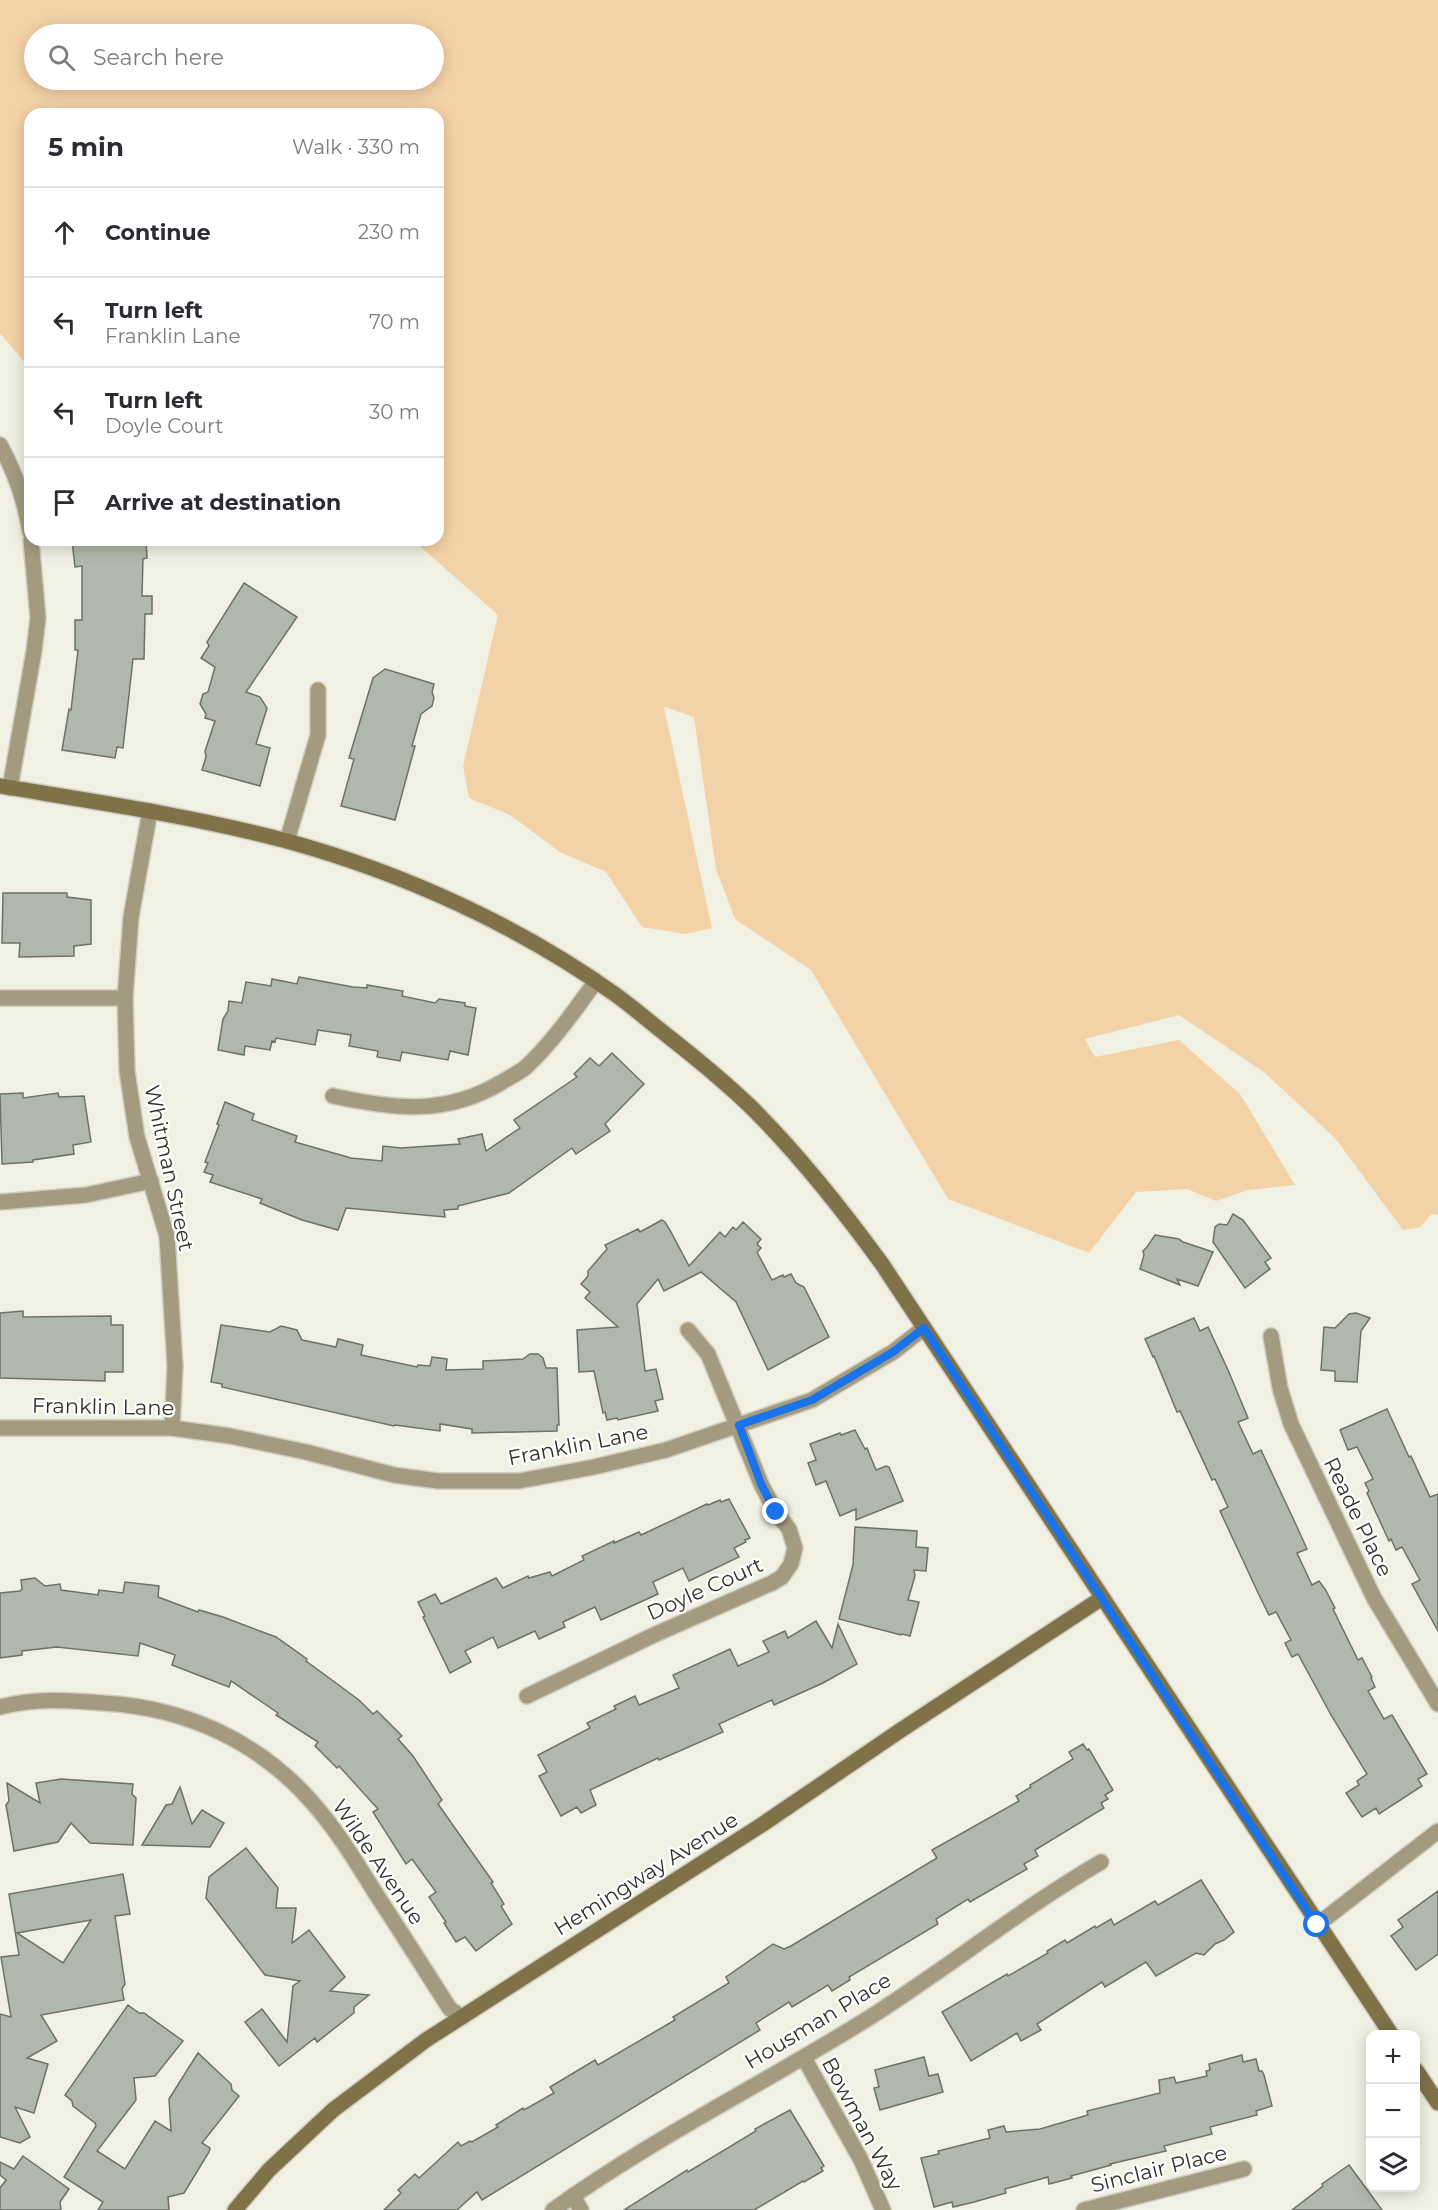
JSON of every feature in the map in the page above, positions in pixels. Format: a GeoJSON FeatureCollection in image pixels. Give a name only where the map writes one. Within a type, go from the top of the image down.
{"type":"FeatureCollection","features":[{"type":"Feature","properties":{"kind":"main road"},"geometry":{"type":"LineString","coordinates":[[5,787],[150,811],[287,841],[415,885],[518,935],[596,981],[700,1062],[751,1107],[841,1208],[882,1264],[1388,2030]]}},
{"type":"Feature","properties":{"kind":"main road","name":"Hemingway Avenue"},"geometry":{"type":"LineString","coordinates":[[235,2210],[269,2170],[333,2110],[380,2073],[462,2017],[763,1824],[1102,1598]]}},
{"type":"Feature","properties":{"kind":"main road"},"geometry":{"type":"LineString","coordinates":[[1420,2076],[1438,2103]]}},
{"type":"Feature","properties":{"kind":"street"},"geometry":{"type":"LineString","coordinates":[[0,445],[12,466],[24,503]]}},
{"type":"Feature","properties":{"kind":"street"},"geometry":{"type":"LineString","coordinates":[[5,787],[34,651],[38,618],[32,546]]}},
{"type":"Feature","properties":{"kind":"street"},"geometry":{"type":"LineString","coordinates":[[287,841],[318,735],[318,690]]}},
{"type":"Feature","properties":{"kind":"street","name":"Whitman Street"},"geometry":{"type":"LineString","coordinates":[[150,811],[131,917],[125,998],[127,1071],[137,1137],[167,1236],[175,1366],[172,1428]]}},
{"type":"Feature","properties":{"kind":"street"},"geometry":{"type":"LineString","coordinates":[[333,1096],[375,1105],[441,1106],[481,1094],[525,1068],[571,1015],[596,981]]}},
{"type":"Feature","properties":{"kind":"street"},"geometry":{"type":"LineString","coordinates":[[0,998],[125,998]]}},
{"type":"Feature","properties":{"kind":"street"},"geometry":{"type":"LineString","coordinates":[[0,1202],[86,1195],[151,1181]]}},
{"type":"Feature","properties":{"kind":"street","name":"Franklin Lane"},"geometry":{"type":"LineString","coordinates":[[0,1428],[172,1428],[230,1436],[306,1452],[394,1475],[438,1481],[519,1481],[666,1450],[812,1400],[893,1352],[924,1328]]}},
{"type":"Feature","properties":{"kind":"street","name":"Doyle Court"},"geometry":{"type":"LineString","coordinates":[[527,1696],[656,1634],[772,1583],[791,1564],[795,1548],[789,1529],[776,1512],[762,1486],[739,1425],[708,1354],[687,1330]]}},
{"type":"Feature","properties":{"kind":"street","name":"Reade Place"},"geometry":{"type":"LineString","coordinates":[[1272,1336],[1280,1388],[1291,1424],[1374,1598],[1438,1704]]}},
{"type":"Feature","properties":{"kind":"street","name":"Wilde Avenue"},"geometry":{"type":"LineString","coordinates":[[0,1707],[37,1701],[76,1701],[157,1710],[228,1735],[260,1754],[289,1779],[323,1815],[341,1839],[450,2009],[462,2017]]}},
{"type":"Feature","properties":{"kind":"street"},"geometry":{"type":"LineString","coordinates":[[1317,1925],[1438,1831]]}},
{"type":"Feature","properties":{"kind":"street","name":"Housman Place"},"geometry":{"type":"LineString","coordinates":[[553,2210],[691,2122],[804,2058],[934,1973],[1057,1888],[1101,1862]]}},
{"type":"Feature","properties":{"kind":"street","name":"Bowman Way"},"geometry":{"type":"LineString","coordinates":[[804,2058],[861,2160],[883,2210]]}},
{"type":"Feature","properties":{"kind":"street","name":"Sinclair Place"},"geometry":{"type":"LineString","coordinates":[[1084,2210],[1244,2169]]}},
{"type":"Feature","properties":{"kind":"street"},"geometry":{"type":"LineString","coordinates":[[573,2196],[581,2210]]}},
{"type":"Feature","properties":{"kind":"shaded area"},"geometry":{"type":"Polygon","coordinates":[[[0,0],[1438,0],[1438,1215],[1431,1214],[1421,1227],[1403,1230],[1335,1138],[1265,1073],[1179,1015],[1085,1039],[1095,1057],[1179,1040],[1240,1094],[1295,1185],[1248,1190],[1216,1201],[1187,1189],[1136,1192],[1089,1253],[948,1199],[811,970],[735,919],[716,869],[694,717],[664,707],[712,928],[685,934],[642,927],[606,872],[560,852],[510,815],[469,798],[463,766],[498,615],[420,546],[444,546],[444,108],[24,108],[24,362],[0,333],[0,0]]]}},
{"type":"Feature","properties":{"kind":"building"},"geometry":{"type":"Polygon","coordinates":[[[73,546],[146,546],[147,558],[143,559],[142,596],[152,596],[152,614],[145,614],[144,659],[133,659],[123,748],[117,747],[115,758],[62,750],[69,709],[71,710],[78,650],[75,650],[75,620],[82,620],[82,566],[75,567],[73,546]]]}},
{"type":"Feature","properties":{"kind":"building"},"geometry":{"type":"Polygon","coordinates":[[[244,583],[297,617],[246,692],[260,697],[267,708],[256,744],[270,748],[260,786],[202,770],[206,757],[205,751],[215,721],[205,718],[206,714],[200,704],[203,694],[208,692],[215,667],[201,658],[209,646],[207,642],[244,583]]]}},
{"type":"Feature","properties":{"kind":"building"},"geometry":{"type":"Polygon","coordinates":[[[385,669],[434,684],[432,706],[421,714],[395,820],[341,806],[354,759],[349,758],[373,678],[385,669]]]}},
{"type":"Feature","properties":{"kind":"building"},"geometry":{"type":"Polygon","coordinates":[[[3,893],[67,893],[67,897],[91,900],[91,944],[74,946],[74,956],[19,957],[20,943],[2,943],[3,893]]]}},
{"type":"Feature","properties":{"kind":"building"},"geometry":{"type":"Polygon","coordinates":[[[299,977],[353,987],[367,988],[367,985],[403,991],[402,996],[435,1003],[439,999],[465,1003],[465,1006],[476,1008],[468,1055],[450,1051],[448,1060],[402,1052],[400,1061],[377,1057],[378,1051],[349,1046],[351,1035],[318,1030],[315,1045],[276,1038],[275,1042],[272,1041],[270,1050],[245,1046],[244,1055],[218,1050],[223,1019],[228,1011],[229,1001],[242,1003],[246,982],[271,986],[272,979],[297,984],[299,977]]]}},
{"type":"Feature","properties":{"kind":"building"},"geometry":{"type":"Polygon","coordinates":[[[612,1053],[644,1084],[605,1124],[610,1131],[576,1154],[572,1148],[509,1193],[458,1206],[458,1209],[444,1210],[445,1217],[346,1208],[338,1230],[302,1220],[260,1203],[262,1199],[210,1182],[213,1175],[204,1172],[208,1163],[205,1162],[225,1102],[254,1114],[252,1120],[297,1136],[295,1142],[351,1158],[382,1161],[383,1146],[401,1148],[460,1144],[458,1139],[482,1134],[486,1151],[520,1128],[514,1120],[577,1077],[574,1074],[590,1058],[599,1066],[612,1053]]]}},
{"type":"Feature","properties":{"kind":"building"},"geometry":{"type":"Polygon","coordinates":[[[23,1093],[23,1098],[58,1093],[59,1097],[84,1096],[91,1142],[73,1145],[74,1154],[33,1160],[33,1162],[2,1164],[0,1094],[23,1093]]]}},
{"type":"Feature","properties":{"kind":"building"},"geometry":{"type":"Polygon","coordinates":[[[1233,1214],[1243,1220],[1271,1258],[1265,1262],[1270,1269],[1245,1288],[1213,1242],[1215,1227],[1219,1224],[1227,1225],[1233,1214]]]}},
{"type":"Feature","properties":{"kind":"building"},"geometry":{"type":"Polygon","coordinates":[[[662,1220],[689,1266],[720,1232],[725,1237],[733,1227],[736,1230],[743,1222],[761,1239],[757,1244],[761,1248],[757,1252],[772,1280],[791,1274],[796,1283],[804,1287],[829,1337],[768,1370],[736,1302],[701,1272],[664,1291],[658,1279],[637,1304],[645,1371],[656,1369],[663,1399],[655,1401],[658,1411],[618,1420],[617,1418],[607,1420],[605,1412],[603,1413],[594,1371],[579,1372],[577,1330],[618,1327],[585,1298],[590,1292],[581,1284],[588,1276],[588,1271],[607,1249],[605,1245],[638,1229],[640,1232],[662,1220]]]}},
{"type":"Feature","properties":{"kind":"building"},"geometry":{"type":"Polygon","coordinates":[[[1155,1235],[1179,1239],[1213,1252],[1198,1286],[1177,1279],[1180,1285],[1140,1269],[1143,1251],[1155,1235]]]}},
{"type":"Feature","properties":{"kind":"building"},"geometry":{"type":"Polygon","coordinates":[[[23,1311],[23,1317],[111,1316],[111,1325],[123,1325],[123,1372],[105,1372],[105,1381],[0,1378],[0,1313],[23,1311]]]}},
{"type":"Feature","properties":{"kind":"building"},"geometry":{"type":"Polygon","coordinates":[[[1356,1313],[1370,1318],[1361,1331],[1357,1382],[1335,1381],[1335,1371],[1321,1370],[1324,1327],[1335,1328],[1349,1314],[1356,1313]]]}},
{"type":"Feature","properties":{"kind":"building"},"geometry":{"type":"Polygon","coordinates":[[[1194,1318],[1200,1331],[1208,1327],[1228,1370],[1248,1418],[1238,1422],[1253,1454],[1261,1450],[1298,1529],[1307,1549],[1297,1553],[1312,1585],[1319,1581],[1325,1589],[1358,1660],[1362,1658],[1372,1677],[1375,1687],[1368,1691],[1384,1719],[1392,1715],[1427,1774],[1418,1779],[1422,1786],[1379,1814],[1376,1808],[1362,1817],[1346,1793],[1359,1785],[1357,1781],[1367,1774],[1298,1654],[1292,1657],[1285,1643],[1291,1640],[1276,1612],[1269,1615],[1220,1511],[1228,1507],[1215,1479],[1212,1480],[1180,1411],[1177,1412],[1145,1339],[1194,1318]]]}},
{"type":"Feature","properties":{"kind":"building"},"geometry":{"type":"Polygon","coordinates":[[[221,1325],[270,1332],[281,1326],[297,1330],[302,1340],[336,1347],[338,1339],[363,1345],[361,1355],[417,1367],[418,1365],[430,1366],[432,1357],[447,1359],[446,1370],[483,1369],[483,1361],[523,1359],[530,1354],[538,1354],[543,1358],[546,1368],[557,1368],[559,1425],[557,1425],[557,1431],[472,1433],[472,1429],[440,1424],[440,1431],[394,1426],[222,1387],[222,1384],[211,1382],[221,1325]]]}},
{"type":"Feature","properties":{"kind":"building"},"geometry":{"type":"Polygon","coordinates":[[[1387,1409],[1430,1497],[1438,1494],[1438,1631],[1412,1584],[1420,1580],[1402,1547],[1396,1550],[1391,1539],[1389,1541],[1367,1493],[1369,1491],[1365,1483],[1373,1479],[1357,1447],[1348,1450],[1340,1430],[1387,1409]]]}},
{"type":"Feature","properties":{"kind":"building"},"geometry":{"type":"Polygon","coordinates":[[[855,1430],[865,1449],[867,1448],[876,1470],[889,1467],[903,1501],[856,1520],[856,1509],[840,1516],[826,1481],[816,1485],[808,1463],[816,1460],[810,1444],[855,1430]]]}},
{"type":"Feature","properties":{"kind":"building"},"geometry":{"type":"Polygon","coordinates":[[[729,1499],[750,1538],[734,1548],[739,1557],[689,1581],[683,1568],[653,1582],[658,1594],[601,1620],[595,1607],[563,1622],[565,1627],[539,1639],[535,1631],[498,1648],[493,1637],[465,1651],[471,1662],[450,1673],[418,1602],[435,1594],[441,1604],[496,1578],[503,1588],[528,1576],[529,1578],[550,1572],[552,1576],[584,1560],[582,1556],[614,1541],[614,1543],[639,1532],[641,1535],[707,1504],[729,1499]]]}},
{"type":"Feature","properties":{"kind":"building"},"geometry":{"type":"Polygon","coordinates":[[[855,1527],[917,1531],[916,1547],[928,1548],[926,1571],[914,1570],[915,1576],[908,1600],[919,1602],[910,1636],[839,1619],[853,1565],[855,1527]]]}},
{"type":"Feature","properties":{"kind":"building"},"geometry":{"type":"Polygon","coordinates":[[[35,1578],[45,1586],[60,1584],[61,1590],[98,1595],[99,1590],[123,1593],[125,1582],[159,1586],[158,1597],[198,1612],[199,1610],[223,1617],[276,1637],[307,1659],[306,1661],[359,1700],[373,1714],[377,1711],[402,1736],[398,1739],[413,1756],[442,1800],[438,1804],[493,1882],[491,1883],[504,1904],[501,1906],[512,1924],[476,1951],[465,1937],[456,1942],[429,1897],[436,1892],[412,1859],[406,1864],[373,1812],[378,1809],[339,1766],[337,1768],[315,1746],[318,1742],[276,1715],[278,1713],[231,1681],[229,1687],[172,1665],[175,1655],[140,1643],[138,1656],[57,1647],[22,1651],[22,1655],[0,1658],[0,1593],[20,1591],[22,1589],[21,1580],[35,1578]]]}},
{"type":"Feature","properties":{"kind":"building"},"geometry":{"type":"Polygon","coordinates":[[[816,1621],[832,1648],[838,1624],[857,1664],[823,1683],[774,1705],[772,1700],[719,1724],[723,1732],[659,1760],[658,1758],[590,1790],[596,1805],[581,1813],[577,1807],[561,1816],[539,1776],[547,1772],[538,1755],[590,1728],[587,1723],[616,1709],[614,1706],[635,1696],[639,1705],[679,1688],[673,1675],[730,1649],[738,1666],[769,1652],[763,1641],[785,1631],[788,1638],[816,1621]]]}},
{"type":"Feature","properties":{"kind":"building"},"geometry":{"type":"Polygon","coordinates":[[[1083,1744],[1087,1750],[1089,1749],[1113,1790],[1105,1795],[1108,1799],[1101,1803],[1104,1808],[1035,1850],[1038,1856],[1024,1864],[1027,1869],[970,1902],[968,1899],[936,1919],[938,1924],[849,1977],[850,1980],[832,1991],[828,1985],[792,2007],[789,2002],[756,2023],[760,2030],[482,2200],[477,2192],[457,2210],[384,2210],[401,2193],[398,2190],[415,2174],[419,2178],[458,2142],[461,2146],[472,2142],[498,2127],[496,2125],[523,2108],[524,2110],[554,2093],[550,2087],[595,2060],[598,2065],[675,2020],[673,2017],[729,1983],[726,1977],[773,1944],[784,1949],[791,1946],[937,1858],[932,1850],[1019,1801],[1016,1796],[1073,1759],[1069,1752],[1083,1744]]]}},
{"type":"Feature","properties":{"kind":"building"},"geometry":{"type":"Polygon","coordinates":[[[61,1779],[133,1784],[132,1794],[136,1798],[133,1845],[90,1843],[71,1823],[58,1842],[14,1851],[6,1805],[9,1801],[7,1783],[40,1803],[36,1783],[61,1779]]]}},
{"type":"Feature","properties":{"kind":"building"},"geometry":{"type":"Polygon","coordinates":[[[180,1787],[192,1824],[202,1810],[224,1823],[210,1847],[142,1845],[166,1805],[172,1804],[180,1787]]]}},
{"type":"Feature","properties":{"kind":"building"},"geometry":{"type":"Polygon","coordinates":[[[246,1848],[278,1888],[276,1908],[296,1908],[292,1943],[309,1930],[345,1977],[330,1991],[369,1995],[354,2007],[354,2013],[317,2042],[315,2038],[279,2066],[245,2022],[262,2009],[287,2042],[293,1986],[300,1981],[265,1975],[206,1898],[209,1877],[246,1848]]]}},
{"type":"Feature","properties":{"kind":"building"},"geometry":{"type":"Polygon","coordinates":[[[123,1874],[130,1914],[115,1916],[125,1984],[122,1989],[124,2000],[41,2015],[57,2041],[27,2058],[48,2064],[34,2113],[15,2107],[30,2137],[20,2143],[0,2137],[0,2014],[11,2017],[1,1957],[19,1955],[9,1894],[123,1874]],[[91,1920],[17,1933],[63,1963],[91,1920]]]}},
{"type":"Feature","properties":{"kind":"building"},"geometry":{"type":"Polygon","coordinates":[[[1201,1880],[1234,1932],[1224,1940],[1215,1944],[1204,1955],[1196,1953],[1156,1976],[1146,1962],[1105,1987],[1102,1982],[1037,2024],[1041,2030],[1021,2041],[1017,2033],[971,2061],[942,2012],[1048,1953],[1047,1951],[1065,1940],[1067,1943],[1111,1919],[1114,1925],[1155,1901],[1158,1905],[1201,1880]]]}},
{"type":"Feature","properties":{"kind":"building"},"geometry":{"type":"Polygon","coordinates":[[[1438,1891],[1438,1954],[1416,1970],[1391,1936],[1403,1927],[1398,1920],[1438,1891]]]}},
{"type":"Feature","properties":{"kind":"building"},"geometry":{"type":"Polygon","coordinates":[[[128,2005],[139,2013],[144,2013],[183,2041],[155,2076],[134,2078],[136,2100],[97,2151],[125,2169],[155,2121],[171,2131],[169,2099],[198,2053],[231,2084],[232,2090],[239,2096],[202,2143],[210,2148],[209,2152],[184,2193],[168,2197],[169,2210],[98,2210],[103,2202],[64,2177],[96,2126],[73,2106],[72,2101],[65,2095],[128,2005]]]}},
{"type":"Feature","properties":{"kind":"building"},"geometry":{"type":"Polygon","coordinates":[[[1242,2055],[1243,2062],[1256,2059],[1259,2071],[1262,2071],[1264,2075],[1272,2106],[1256,2111],[1257,2115],[1210,2127],[1212,2134],[1164,2146],[1166,2151],[1110,2164],[1071,2176],[1072,2178],[1049,2184],[1048,2177],[1005,2189],[1006,2193],[974,2202],[953,2207],[952,2202],[934,2207],[921,2158],[939,2154],[938,2151],[990,2138],[988,2130],[1004,2126],[1006,2132],[1040,2129],[1088,2115],[1087,2111],[1160,2093],[1159,2080],[1174,2077],[1176,2083],[1207,2076],[1206,2071],[1210,2070],[1209,2064],[1242,2055]]]}},
{"type":"Feature","properties":{"kind":"building"},"geometry":{"type":"Polygon","coordinates":[[[924,2057],[929,2076],[938,2074],[943,2092],[880,2110],[874,2088],[879,2087],[875,2070],[924,2057]]]}},
{"type":"Feature","properties":{"kind":"building"},"geometry":{"type":"Polygon","coordinates":[[[790,2110],[824,2166],[821,2168],[823,2171],[754,2210],[624,2210],[687,2170],[688,2172],[756,2131],[755,2129],[790,2110]]]}},
{"type":"Feature","properties":{"kind":"building"},"geometry":{"type":"Polygon","coordinates":[[[23,2156],[69,2189],[60,2202],[61,2210],[0,2210],[0,2188],[6,2180],[0,2175],[0,2162],[14,2169],[23,2156]]]}},
{"type":"Feature","properties":{"kind":"building"},"geometry":{"type":"Polygon","coordinates":[[[1349,2165],[1366,2188],[1366,2192],[1369,2192],[1382,2210],[1292,2210],[1323,2186],[1322,2184],[1349,2165]]]}},
{"type":"Feature","properties":{"kind":"route"},"geometry":{"type":"LineString","coordinates":[[776,1512],[762,1486],[739,1425],[812,1400],[893,1352],[924,1328],[1317,1925]]}}]}
